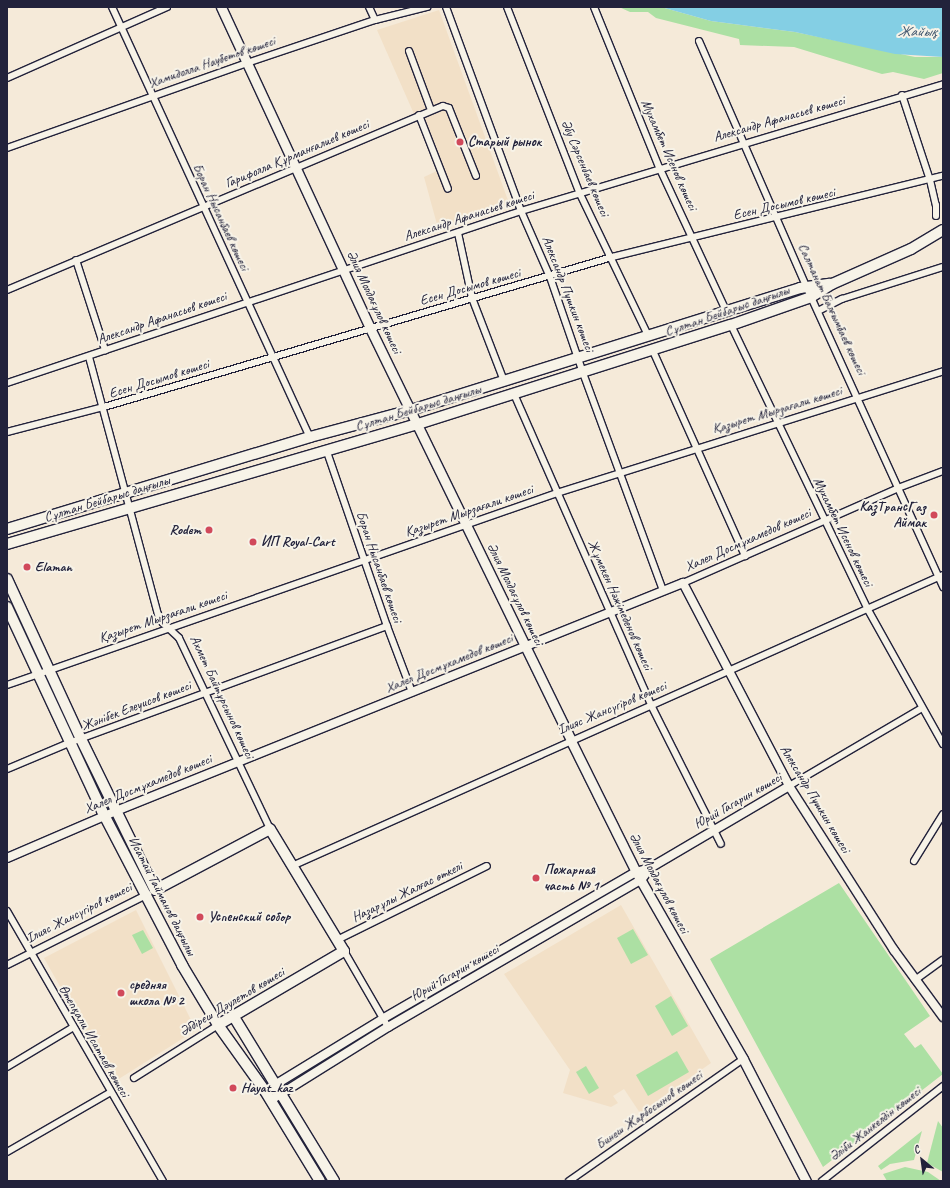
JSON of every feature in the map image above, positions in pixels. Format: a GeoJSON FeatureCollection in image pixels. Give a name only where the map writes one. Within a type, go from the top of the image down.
{"type":"FeatureCollection","features":[{"type":"Feature","properties":{"kind":"main road","name":"Әлия Молдағұлов көшесі"},"geometry":{"type":"LineString","coordinates":[[221,7],[370,328],[467,525],[524,646],[636,872],[743,1059],[806,1181]]}},
{"type":"Feature","properties":{"kind":"main road","name":"Сұлтан Бейбарыс даңғылы"},"geometry":{"type":"LineString","coordinates":[[7,544],[130,506],[418,424],[653,351],[731,325],[811,297],[832,284],[932,238],[943,230]]}},
{"type":"Feature","properties":{"kind":"main road","name":"Сұлтан Бейбарыс даңғылы"},"geometry":{"type":"LineString","coordinates":[[7,529],[310,437],[411,410],[807,286],[832,284]]}},
{"type":"Feature","properties":{"kind":"main road"},"geometry":{"type":"LineString","coordinates":[[220,464],[224,470],[225,479]]}},
{"type":"Feature","properties":{"kind":"main road","name":"Исатай Тайманов даңғылы"},"geometry":{"type":"LineString","coordinates":[[7,579],[116,811],[182,965],[218,1025],[268,1096],[320,1181]]}},
{"type":"Feature","properties":{"kind":"main road","name":"Исатай Тайманов даңғылы"},"geometry":{"type":"LineString","coordinates":[[8,614],[104,816],[150,893]]}},
{"type":"Feature","properties":{"kind":"main road","name":"Ахмет Байтұрсынов көшесі"},"geometry":{"type":"LineString","coordinates":[[270,829],[344,951]]}},
{"type":"Feature","properties":{"kind":"main road","name":"Ілияс Жансүгіров көшесі"},"geometry":{"type":"LineString","coordinates":[[150,893],[270,829]]}},
{"type":"Feature","properties":{"kind":"main road","name":"Әбдіреш Дәулетов көшесі"},"geometry":{"type":"LineString","coordinates":[[218,1025],[234,1017],[344,951]]}},
{"type":"Feature","properties":{"kind":"main road"},"geometry":{"type":"LineString","coordinates":[[234,1017],[277,1090],[334,1181]]}},
{"type":"Feature","properties":{"kind":"street","name":"Боран Нысанбаев көшесі"},"geometry":{"type":"LineString","coordinates":[[112,7],[151,96],[310,437]]}},
{"type":"Feature","properties":{"kind":"street"},"geometry":{"type":"LineString","coordinates":[[7,78],[122,29],[167,7]]}},
{"type":"Feature","properties":{"kind":"street"},"geometry":{"type":"LineString","coordinates":[[369,7],[375,20]]}},
{"type":"Feature","properties":{"kind":"street","name":"Хамидолла Наубетов көшесі"},"geometry":{"type":"LineString","coordinates":[[7,148],[151,96],[375,20],[427,7]]}},
{"type":"Feature","properties":{"kind":"street","name":"Александр Пушкин көшесі"},"geometry":{"type":"LineString","coordinates":[[446,7],[521,210],[550,277],[583,373],[663,591]]}},
{"type":"Feature","properties":{"kind":"street","name":"Әбу Сәрсенбаев көшесі"},"geometry":{"type":"LineString","coordinates":[[507,7],[580,194],[612,257],[648,335]]}},
{"type":"Feature","properties":{"kind":"street","name":"Мухамбет Исенов көшесі"},"geometry":{"type":"LineString","coordinates":[[594,7],[659,167],[694,237],[726,311]]}},
{"type":"Feature","properties":{"kind":"street","name":"Салтанат Балғымбаев көшесі"},"geometry":{"type":"LineString","coordinates":[[699,41],[811,297],[859,397],[898,488],[941,576],[943,587]]}},
{"type":"Feature","properties":{"kind":"street"},"geometry":{"type":"LineString","coordinates":[[408,51],[430,110]]}},
{"type":"Feature","properties":{"kind":"street","name":"Александр Афанасьев көшесі"},"geometry":{"type":"LineString","coordinates":[[7,383],[89,357],[105,350],[343,268],[458,233],[521,210],[580,194],[659,167],[943,84]]}},
{"type":"Feature","properties":{"kind":"street"},"geometry":{"type":"LineString","coordinates":[[902,95],[930,180],[936,205],[936,216]]}},
{"type":"Feature","properties":{"kind":"street","name":"Гарифолла Құрманғалиев көшесі"},"geometry":{"type":"LineString","coordinates":[[7,290],[442,106],[449,108],[476,176]]}},
{"type":"Feature","properties":{"kind":"street"},"geometry":{"type":"LineString","coordinates":[[419,115],[448,189]]}},
{"type":"Feature","properties":{"kind":"street","name":"Есен Досымов көшесі"},"geometry":{"type":"LineString","coordinates":[[7,432],[104,407],[472,298],[550,277],[612,257],[778,219],[943,176]]}},
{"type":"Feature","properties":{"kind":"street"},"geometry":{"type":"LineString","coordinates":[[458,233],[472,298],[504,381]]}},
{"type":"Feature","properties":{"kind":"street"},"geometry":{"type":"LineString","coordinates":[[76,260],[105,350]]}},
{"type":"Feature","properties":{"kind":"street"},"geometry":{"type":"LineString","coordinates":[[818,310],[842,299],[943,268]]}},
{"type":"Feature","properties":{"kind":"street","name":"Мухамбет Исенов көшесі"},"geometry":{"type":"LineString","coordinates":[[731,325],[867,608],[943,744]]}},
{"type":"Feature","properties":{"kind":"street"},"geometry":{"type":"LineString","coordinates":[[653,351],[745,556]]}},
{"type":"Feature","properties":{"kind":"street","name":"Ахмет Байтұрсынов көшесі"},"geometry":{"type":"LineString","coordinates":[[89,357],[104,407],[158,614],[168,628],[179,638],[270,829]]}},
{"type":"Feature","properties":{"kind":"street","name":"Қазырет Мырзағали көшесі"},"geometry":{"type":"LineString","coordinates":[[7,685],[48,669],[557,493],[697,447],[943,371]]}},
{"type":"Feature","properties":{"kind":"street","name":"Жұмекен Нәжімеденов көшесі"},"geometry":{"type":"LineString","coordinates":[[514,394],[652,707],[721,844]]}},
{"type":"Feature","properties":{"kind":"street","name":"Боран Нысанбаев көшесі"},"geometry":{"type":"LineString","coordinates":[[326,449],[387,626],[412,692]]}},
{"type":"Feature","properties":{"kind":"street","name":"Халел Досмұхамедов көшесі"},"geometry":{"type":"LineString","coordinates":[[7,858],[116,811],[683,583],[898,488],[943,471]]}},
{"type":"Feature","properties":{"kind":"street","name":"Ілияс Жансүгіров көшесі"},"geometry":{"type":"LineString","coordinates":[[292,866],[571,741],[652,707],[867,608],[941,576]]}},
{"type":"Feature","properties":{"kind":"street","name":"Александр Пушкин көшесі"},"geometry":{"type":"LineString","coordinates":[[683,583],[728,673],[789,786],[915,980],[943,1017]]}},
{"type":"Feature","properties":{"kind":"street"},"geometry":{"type":"LineString","coordinates":[[8,614],[22,611]]}},
{"type":"Feature","properties":{"kind":"street","name":"Жәнібек Елеуисов көшесі"},"geometry":{"type":"LineString","coordinates":[[7,769],[69,743],[387,626]]}},
{"type":"Feature","properties":{"kind":"street","name":"Юрий Гагарин көшесі"},"geometry":{"type":"LineString","coordinates":[[268,1096],[384,1018],[636,872],[650,868],[922,708]]}},
{"type":"Feature","properties":{"kind":"street"},"geometry":{"type":"LineString","coordinates":[[914,861],[943,814]]}},
{"type":"Feature","properties":{"kind":"street","name":"Назарұлы Жалғас өткелі"},"geometry":{"type":"LineString","coordinates":[[337,940],[487,866]]}},
{"type":"Feature","properties":{"kind":"street","name":"Юрий Гагарин көшесі"},"geometry":{"type":"LineString","coordinates":[[277,1090],[641,880],[650,868]]}},
{"type":"Feature","properties":{"kind":"street","name":"Ілияс Жансүгіров көшесі"},"geometry":{"type":"LineString","coordinates":[[7,965],[150,893]]}},
{"type":"Feature","properties":{"kind":"street","name":"Өтепқали Исатаев көшесі"},"geometry":{"type":"LineString","coordinates":[[7,911],[72,1028],[162,1181]]}},
{"type":"Feature","properties":{"kind":"street","name":"Ахмет Байтұрсынов көшесі"},"geometry":{"type":"LineString","coordinates":[[344,951],[388,1027]]}},
{"type":"Feature","properties":{"kind":"street"},"geometry":{"type":"LineString","coordinates":[[915,980],[943,960]]}},
{"type":"Feature","properties":{"kind":"street","name":"Әбдіреш Дәулетов көшесі"},"geometry":{"type":"LineString","coordinates":[[134,1078],[218,1025]]}},
{"type":"Feature","properties":{"kind":"street"},"geometry":{"type":"LineString","coordinates":[[7,1067],[72,1028]]}},
{"type":"Feature","properties":{"kind":"street","name":"Бинеш Жарбосынов көшесі"},"geometry":{"type":"LineString","coordinates":[[569,1181],[743,1059]]}},
{"type":"Feature","properties":{"kind":"street","name":"Әліби Жанкелдін көшесі"},"geometry":{"type":"LineString","coordinates":[[822,1181],[943,1086]]}},
{"type":"Feature","properties":{"kind":"street"},"geometry":{"type":"LineString","coordinates":[[7,1152],[110,1092]]}},
{"type":"Feature","properties":{"kind":"shaded area","name":"Старый рынок"},"geometry":{"type":"Polygon","coordinates":[[[439,10],[509,203],[438,228],[424,177],[441,169],[423,113],[414,114],[377,30],[439,10]]]}},
{"type":"Feature","properties":{"kind":"shaded area"},"geometry":{"type":"Polygon","coordinates":[[[621,905],[711,1063],[640,1113],[624,1089],[613,1096],[618,1103],[611,1107],[563,1093],[570,1070],[504,974],[621,905]]]}},
{"type":"Feature","properties":{"kind":"shaded area","name":"cредняя школа № 2"},"geometry":{"type":"Polygon","coordinates":[[[136,910],[196,1030],[114,1082],[44,958],[136,910]]]}},
{"type":"Feature","properties":{"kind":"green space"},"geometry":{"type":"Polygon","coordinates":[[[619,7],[661,7],[711,21],[795,32],[915,57],[943,57],[943,73],[924,79],[893,72],[882,74],[794,47],[740,45],[739,39],[656,18],[648,12],[630,12],[619,7]]]}},
{"type":"Feature","properties":{"kind":"green space"},"geometry":{"type":"Polygon","coordinates":[[[839,883],[930,1016],[904,1034],[915,1048],[921,1044],[943,1074],[823,1167],[710,959],[839,883]]]}},
{"type":"Feature","properties":{"kind":"green space"},"geometry":{"type":"Polygon","coordinates":[[[633,929],[648,955],[631,964],[617,938],[633,929]]]}},
{"type":"Feature","properties":{"kind":"green space"},"geometry":{"type":"Polygon","coordinates":[[[143,930],[153,948],[142,954],[132,935],[143,930]]]}},
{"type":"Feature","properties":{"kind":"green space"},"geometry":{"type":"Polygon","coordinates":[[[671,996],[688,1026],[672,1036],[655,1006],[671,996]]]}},
{"type":"Feature","properties":{"kind":"green space"},"geometry":{"type":"Polygon","coordinates":[[[677,1051],[689,1072],[648,1096],[636,1075],[677,1051]]]}},
{"type":"Feature","properties":{"kind":"green space"},"geometry":{"type":"Polygon","coordinates":[[[586,1066],[599,1088],[589,1094],[576,1072],[586,1066]]]}},
{"type":"Feature","properties":{"kind":"green space"},"geometry":{"type":"Polygon","coordinates":[[[938,1121],[943,1128],[943,1172],[927,1163],[938,1121]]]}},
{"type":"Feature","properties":{"kind":"green space"},"geometry":{"type":"Polygon","coordinates":[[[922,1131],[914,1160],[890,1164],[881,1170],[878,1166],[922,1131]]]}},
{"type":"Feature","properties":{"kind":"green space"},"geometry":{"type":"Polygon","coordinates":[[[905,1167],[928,1172],[941,1181],[887,1181],[883,1174],[905,1167]]]}},
{"type":"Feature","properties":{"kind":"water","name":"Жайық"},"geometry":{"type":"Polygon","coordinates":[[[661,7],[943,7],[943,57],[895,54],[795,32],[711,21],[661,7]]]}},
{"type":"Feature","properties":{"kind":"place","name":"Старый рынок"},"geometry":{"type":"Point","coordinates":[460,142]}},
{"type":"Feature","properties":{"kind":"place","name":"КазТрансГаз Аймак"},"geometry":{"type":"Point","coordinates":[934,515]}},
{"type":"Feature","properties":{"kind":"place","name":"Rodem"},"geometry":{"type":"Point","coordinates":[209,530]}},
{"type":"Feature","properties":{"kind":"place","name":"ИП Royal-Cart"},"geometry":{"type":"Point","coordinates":[253,542]}},
{"type":"Feature","properties":{"kind":"place","name":"Elaman"},"geometry":{"type":"Point","coordinates":[27,567]}},
{"type":"Feature","properties":{"kind":"place","name":"Пожарная часть № 1"},"geometry":{"type":"Point","coordinates":[536,878]}},
{"type":"Feature","properties":{"kind":"place","name":"Успенский собор"},"geometry":{"type":"Point","coordinates":[200,917]}},
{"type":"Feature","properties":{"kind":"place","name":"cредняя школа № 2"},"geometry":{"type":"Point","coordinates":[121,993]}},
{"type":"Feature","properties":{"kind":"place","name":"Hayat_kaz"},"geometry":{"type":"Point","coordinates":[233,1088]}}]}
